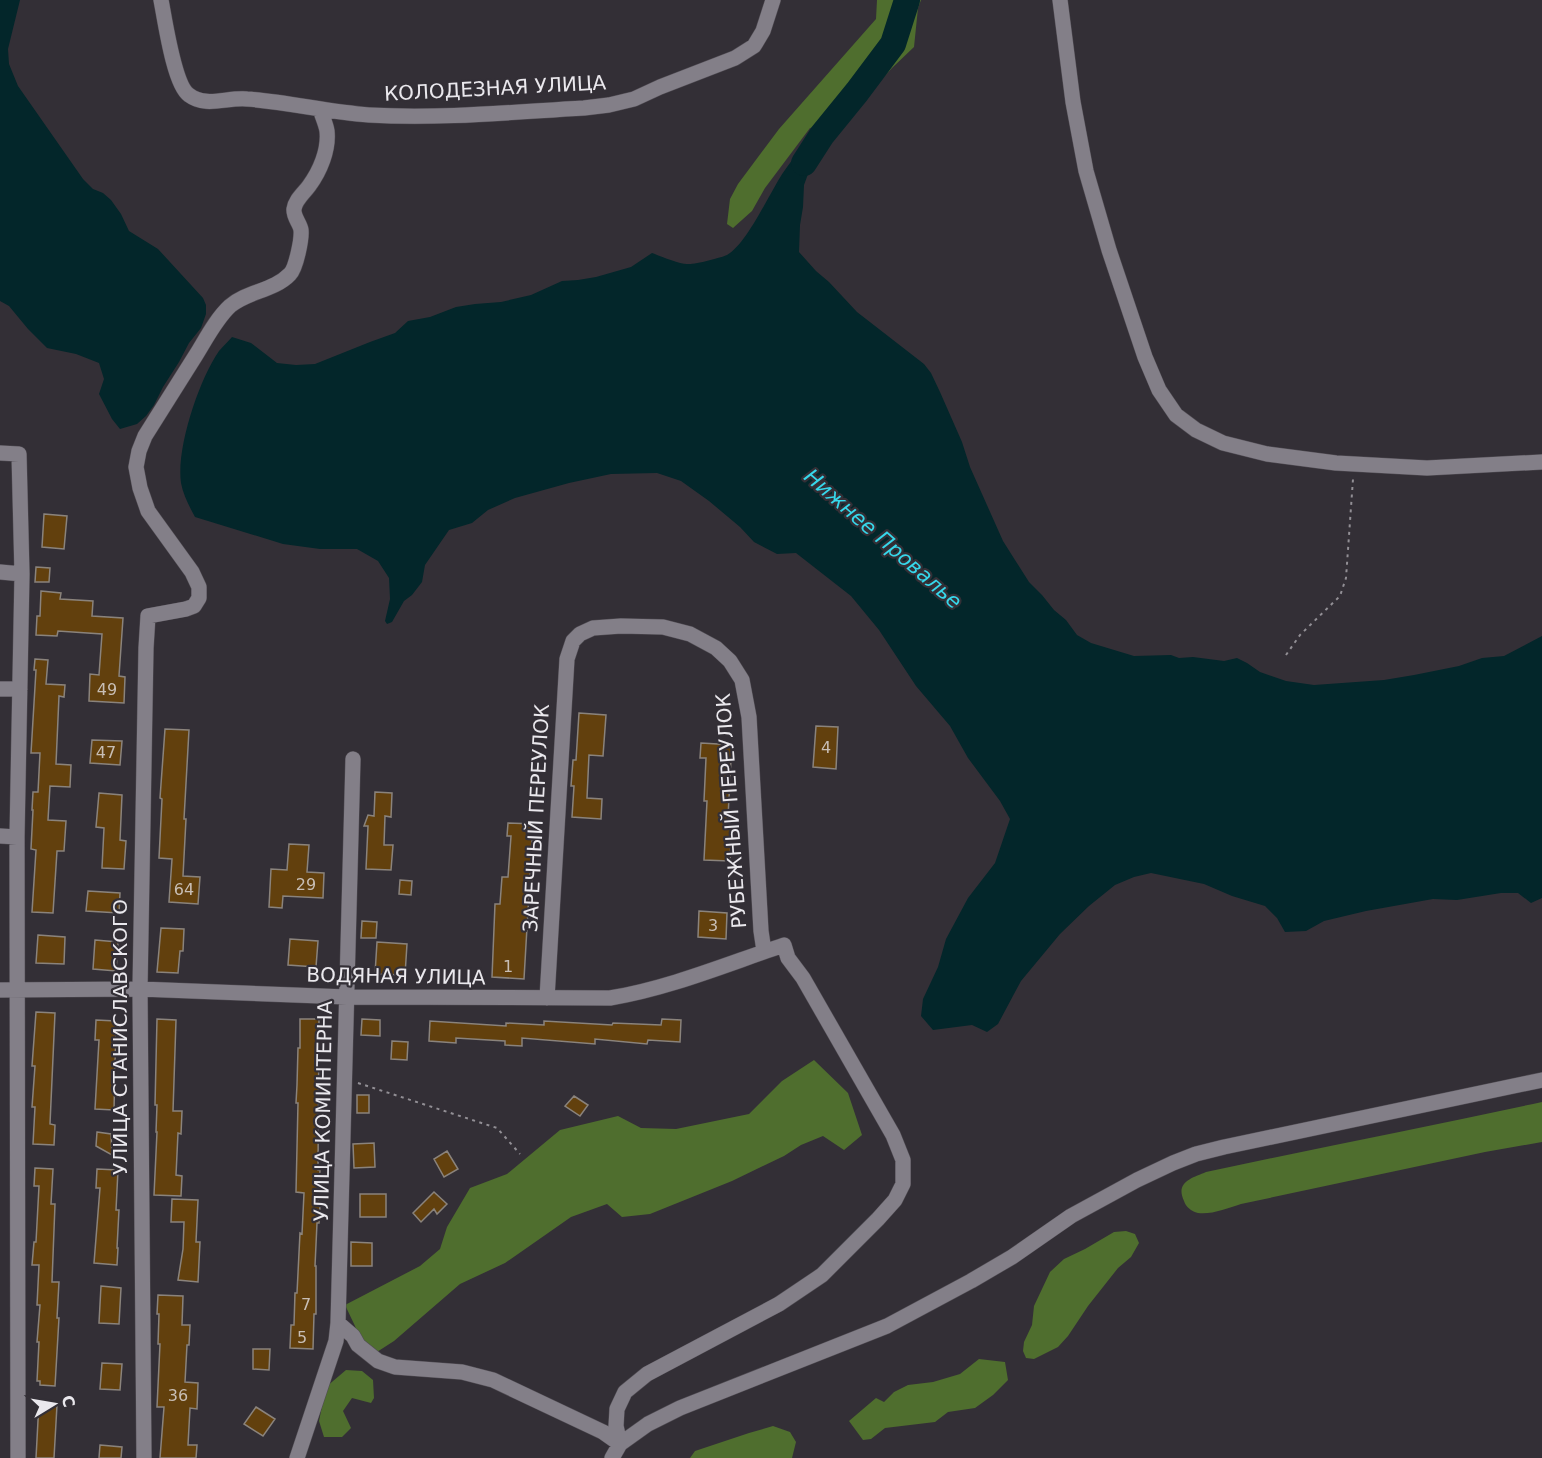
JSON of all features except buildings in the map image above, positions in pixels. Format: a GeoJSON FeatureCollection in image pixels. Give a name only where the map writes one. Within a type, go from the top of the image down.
{"type":"FeatureCollection","features":[{"type":"Feature","properties":{"kind":"street","name":"КОЛОДЕЗНАЯ УЛИЦА"},"geometry":{"type":"LineString","coordinates":[[161,0],[178,79],[186,94],[196,99],[207,102],[245,98],[368,114],[429,117],[584,108],[634,99],[735,58],[754,46],[763,32],[773,0]]}},
{"type":"Feature","properties":{"kind":"street"},"geometry":{"type":"LineString","coordinates":[[1060,0],[1073,102],[1086,171],[1109,250],[1145,357],[1159,390],[1176,415],[1196,430],[1223,443],[1267,454],[1336,463],[1426,468],[1542,462]]}},
{"type":"Feature","properties":{"kind":"street","name":"УЛИЦА СТАНИСЛАВСКОГО"},"geometry":{"type":"LineString","coordinates":[[144,1458],[140,989],[148,616],[194,606],[199,597],[199,587],[192,573],[148,511],[136,467],[145,436],[228,308],[240,299],[291,274],[301,237],[301,228],[294,209],[315,177],[323,160],[327,142],[327,129],[320,109]]}},
{"type":"Feature","properties":{"kind":"street"},"geometry":{"type":"LineString","coordinates":[[0,453],[19,454],[22,574],[17,837],[18,1458]]}},
{"type":"Feature","properties":{"kind":"street"},"geometry":{"type":"LineString","coordinates":[[0,572],[22,574]]}},
{"type":"Feature","properties":{"kind":"street","name":"РУБЕЖНЫЙ ПЕРЕУЛОК"},"geometry":{"type":"LineString","coordinates":[[573,641],[580,634],[593,628],[621,626],[672,629],[690,634],[716,648],[730,662],[742,680],[749,717],[764,951]]}},
{"type":"Feature","properties":{"kind":"street","name":"ЗАРЕЧНЫЙ ПЕРЕУЛОК"},"geometry":{"type":"LineString","coordinates":[[547,999],[567,659],[573,641]]}},
{"type":"Feature","properties":{"kind":"street"},"geometry":{"type":"LineString","coordinates":[[0,689],[20,689]]}},
{"type":"Feature","properties":{"kind":"street","name":"УЛИЦА КОМИНТЕРНА"},"geometry":{"type":"LineString","coordinates":[[297,1458],[336,1341],[338,1323],[353,759]]}},
{"type":"Feature","properties":{"kind":"street"},"geometry":{"type":"LineString","coordinates":[[0,836],[17,837]]}},
{"type":"Feature","properties":{"kind":"street","name":"ВОДЯНАЯ УЛИЦА"},"geometry":{"type":"LineString","coordinates":[[0,990],[140,989],[347,997],[610,998],[636,994],[784,945],[788,958],[802,978],[893,1135],[903,1160],[903,1184],[895,1200],[822,1275],[779,1304],[647,1374],[625,1392],[617,1409],[616,1426],[620,1444]]}},
{"type":"Feature","properties":{"kind":"street"},"geometry":{"type":"LineString","coordinates":[[612,1458],[620,1444],[648,1424],[680,1408],[887,1326],[982,1275],[1071,1216],[1173,1163],[1224,1147],[1542,1080]]}},
{"type":"Feature","properties":{"kind":"street"},"geometry":{"type":"LineString","coordinates":[[338,1323],[353,1336],[358,1345],[378,1361],[396,1367],[462,1372],[493,1380],[603,1432],[620,1444]]}},
{"type":"Feature","properties":{"kind":"path"},"geometry":{"type":"LineString","coordinates":[[1286,655],[1300,635],[1340,596],[1346,578],[1354,464]]}},
{"type":"Feature","properties":{"kind":"path"},"geometry":{"type":"LineString","coordinates":[[344,1078],[496,1128],[520,1154]]}},
{"type":"Feature","properties":{"kind":"green space"},"geometry":{"type":"Polygon","coordinates":[[[877,0],[921,0],[914,47],[842,123],[810,128],[765,188],[752,211],[733,228],[727,224],[730,199],[738,184],[779,129],[876,19],[877,0]]]}},
{"type":"Feature","properties":{"kind":"green space"},"geometry":{"type":"Polygon","coordinates":[[[814,1060],[848,1093],[862,1135],[844,1150],[823,1136],[732,1181],[650,1214],[622,1217],[607,1204],[571,1217],[505,1263],[460,1284],[394,1341],[366,1359],[345,1305],[420,1266],[440,1249],[447,1227],[470,1188],[507,1174],[560,1130],[618,1116],[641,1128],[676,1129],[749,1114],[782,1081],[814,1060]]]}},
{"type":"Feature","properties":{"kind":"green space"},"geometry":{"type":"Polygon","coordinates":[[[1542,1102],[1542,1142],[1485,1152],[1208,1213],[1191,1210],[1182,1195],[1183,1185],[1186,1182],[1206,1172],[1542,1102]]]}},
{"type":"Feature","properties":{"kind":"green space"},"geometry":{"type":"Polygon","coordinates":[[[1126,1231],[1135,1234],[1139,1243],[1131,1257],[1118,1268],[1058,1347],[1034,1359],[1026,1358],[1023,1351],[1024,1342],[1032,1325],[1034,1306],[1050,1272],[1064,1259],[1114,1232],[1126,1231]]]}},
{"type":"Feature","properties":{"kind":"green space"},"geometry":{"type":"Polygon","coordinates":[[[979,1359],[1005,1362],[1008,1380],[975,1408],[948,1412],[935,1422],[885,1428],[871,1439],[863,1440],[849,1421],[876,1398],[884,1402],[894,1392],[908,1385],[933,1382],[960,1374],[979,1359]]]}},
{"type":"Feature","properties":{"kind":"green space"},"geometry":{"type":"Polygon","coordinates":[[[346,1370],[362,1371],[373,1380],[374,1398],[371,1403],[352,1398],[343,1411],[351,1428],[342,1437],[324,1437],[319,1421],[326,1387],[346,1370]]]}},
{"type":"Feature","properties":{"kind":"green space"},"geometry":{"type":"Polygon","coordinates":[[[773,1426],[790,1432],[796,1442],[792,1458],[690,1458],[695,1451],[773,1426]]]}},
{"type":"Feature","properties":{"kind":"water"},"geometry":{"type":"Polygon","coordinates":[[[0,0],[20,0],[8,49],[9,64],[18,86],[83,179],[93,189],[103,193],[111,200],[129,231],[158,249],[203,298],[206,305],[206,314],[201,328],[189,343],[154,405],[137,424],[120,429],[112,419],[99,394],[104,379],[99,363],[76,354],[47,348],[9,306],[0,301],[0,0]]]}},
{"type":"Feature","properties":{"kind":"water","name":"Нижнее Провалье"},"geometry":{"type":"Polygon","coordinates":[[[822,135],[825,146],[811,166],[804,185],[799,252],[857,312],[924,364],[931,373],[1003,541],[1029,582],[1066,620],[1077,635],[1091,643],[1134,656],[1171,655],[1179,658],[1193,657],[1224,661],[1237,658],[1260,672],[1286,681],[1314,685],[1384,680],[1459,666],[1482,658],[1504,656],[1542,636],[1542,898],[1531,903],[1518,893],[1501,893],[1457,900],[1433,899],[1324,921],[1306,931],[1285,932],[1277,918],[1265,906],[1204,884],[1151,873],[1115,885],[1060,934],[1021,981],[998,1024],[987,1032],[972,1025],[933,1030],[921,1016],[923,999],[938,967],[946,939],[968,898],[995,863],[1010,819],[1000,801],[968,758],[950,726],[916,686],[879,630],[851,596],[796,553],[777,554],[754,542],[709,501],[681,481],[657,473],[611,474],[515,498],[488,510],[472,523],[449,530],[425,565],[422,582],[404,601],[392,622],[387,624],[385,621],[390,599],[389,578],[378,561],[357,549],[320,549],[283,544],[195,517],[186,500],[181,483],[182,452],[191,415],[204,379],[219,351],[232,337],[251,343],[277,363],[315,364],[395,333],[408,321],[430,317],[456,307],[501,302],[531,295],[562,281],[596,277],[631,267],[652,253],[687,264],[727,255],[747,234],[796,154],[812,136],[822,135]]]}},
{"type":"Feature","properties":{"kind":"waterway"},"geometry":{"type":"LineString","coordinates":[[804,163],[822,135],[893,44],[907,0]]}}]}
